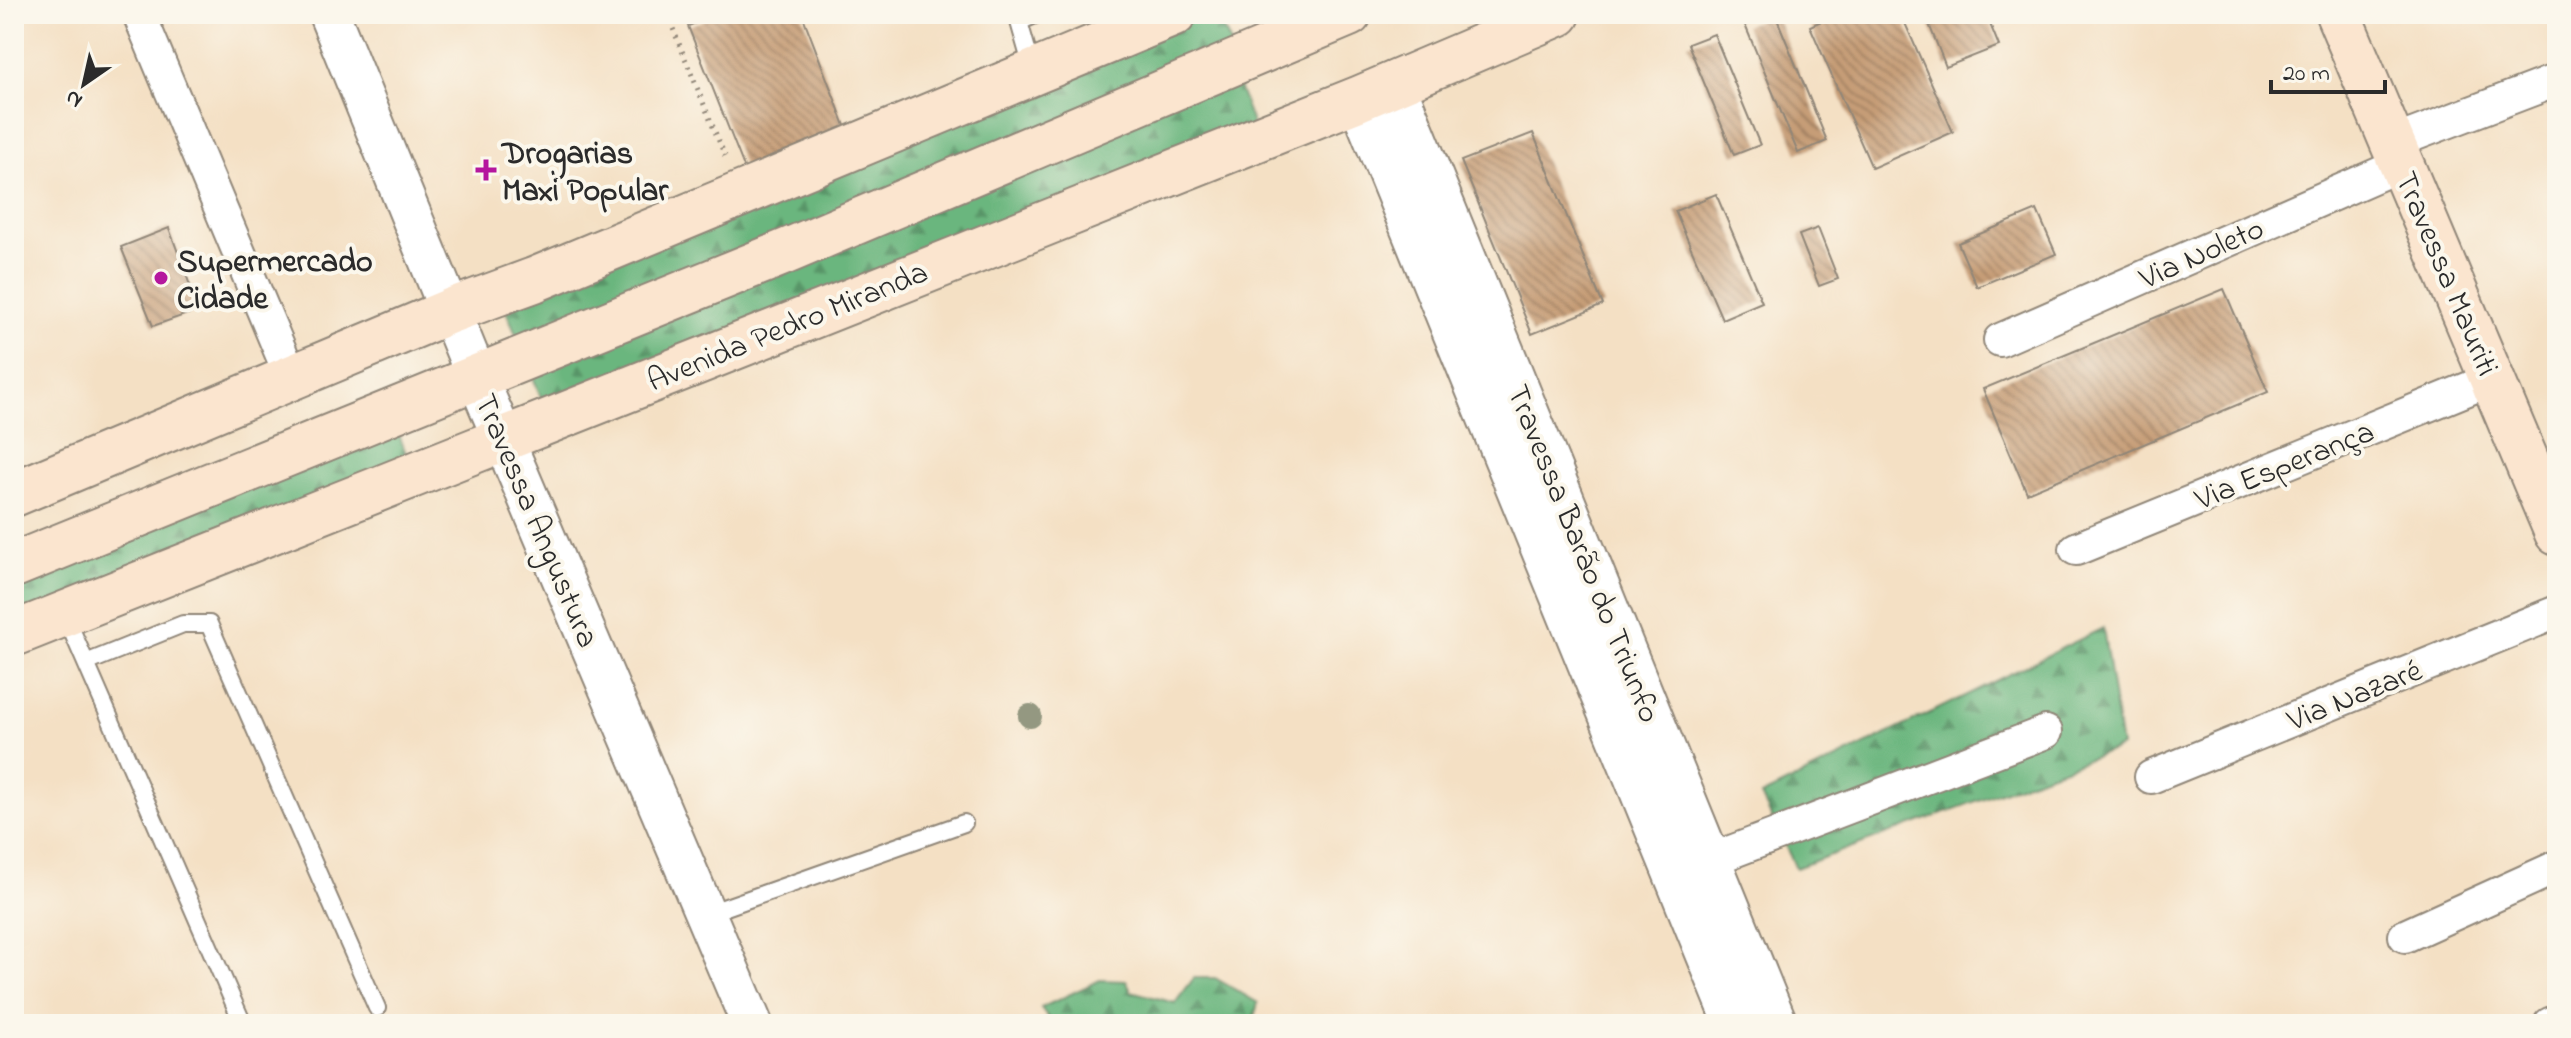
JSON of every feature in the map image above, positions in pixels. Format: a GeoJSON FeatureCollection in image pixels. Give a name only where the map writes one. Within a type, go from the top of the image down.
{"type":"FeatureCollection","features":[{"type":"Feature","properties":{"kind":"main road"},"geometry":{"type":"LineString","coordinates":[[14,494],[1174,14]]}},
{"type":"Feature","properties":{"kind":"main road"},"geometry":{"type":"LineString","coordinates":[[14,565],[785,252],[1349,14]]}},
{"type":"Feature","properties":{"kind":"main road","name":"Avenida Pedro Miranda"},"geometry":{"type":"LineString","coordinates":[[14,634],[1376,90],[1558,14]]}},
{"type":"Feature","properties":{"kind":"main road","name":"Travessa Mauriti"},"geometry":{"type":"LineString","coordinates":[[2338,14],[2557,533]]}},
{"type":"Feature","properties":{"kind":"street"},"geometry":{"type":"LineString","coordinates":[[139,14],[292,379]]}},
{"type":"Feature","properties":{"kind":"street","name":"Travessa Angustura"},"geometry":{"type":"LineString","coordinates":[[329,14],[476,375],[751,1024]]}},
{"type":"Feature","properties":{"kind":"street","name":"Via Noleto"},"geometry":{"type":"LineString","coordinates":[[2000,340],[2557,80]]}},
{"type":"Feature","properties":{"kind":"street","name":"Travessa Barão do Triunfo"},"geometry":{"type":"LineString","coordinates":[[1376,90],[1710,860],[1718,933],[1735,1024]]}},
{"type":"Feature","properties":{"kind":"street","name":"Travessa Barão do Triunfo"},"geometry":{"type":"LineString","coordinates":[[1376,90],[1718,933],[1777,1024]]}},
{"type":"Feature","properties":{"kind":"street","name":"Via Esperança"},"geometry":{"type":"LineString","coordinates":[[2076,549],[2492,379]]}},
{"type":"Feature","properties":{"kind":"street","name":"Via Nazaré"},"geometry":{"type":"LineString","coordinates":[[2151,777],[2557,612]]}},
{"type":"Feature","properties":{"kind":"street"},"geometry":{"type":"LineString","coordinates":[[1710,860],[2046,732]]}},
{"type":"Feature","properties":{"kind":"street"},"geometry":{"type":"LineString","coordinates":[[2405,936],[2557,867]]}},
{"type":"Feature","properties":{"kind":"street"},"geometry":{"type":"LineString","coordinates":[[2550,1024],[2557,1021]]}},
{"type":"Feature","properties":{"kind":"lane"},"geometry":{"type":"LineString","coordinates":[[1033,72],[1019,22],[1037,14]]}},
{"type":"Feature","properties":{"kind":"lane"},"geometry":{"type":"LineString","coordinates":[[64,614],[243,1024]]}},
{"type":"Feature","properties":{"kind":"lane"},"geometry":{"type":"LineString","coordinates":[[86,663],[183,624],[209,624],[377,1008]]}},
{"type":"Feature","properties":{"kind":"lane"},"geometry":{"type":"LineString","coordinates":[[706,914],[964,823]]}},
{"type":"Feature","properties":{"kind":"path"},"geometry":{"type":"LineString","coordinates":[[667,14],[740,194]]}},
{"type":"Feature","properties":{"kind":"green space"},"geometry":{"type":"Polygon","coordinates":[[[1205,14],[1217,14],[1233,49],[520,344],[504,306],[1205,14]]]}},
{"type":"Feature","properties":{"kind":"green space"},"geometry":{"type":"Polygon","coordinates":[[[1235,76],[1253,126],[546,410],[529,367],[1235,76]]]}},
{"type":"Feature","properties":{"kind":"green space"},"geometry":{"type":"Polygon","coordinates":[[[395,424],[408,459],[14,619],[14,579],[395,424]]]}},
{"type":"Feature","properties":{"kind":"green space"},"geometry":{"type":"Polygon","coordinates":[[[2103,628],[2121,747],[1796,868],[1761,796],[2103,628]]]}},
{"type":"Feature","properties":{"kind":"green space"},"geometry":{"type":"Polygon","coordinates":[[[1194,978],[1215,978],[1258,1003],[1252,1024],[1142,1024],[1141,1020],[1108,1016],[1089,1024],[1053,1024],[1041,1008],[1100,980],[1126,981],[1131,991],[1175,1003],[1194,978]]]}},
{"type":"Feature","properties":{"kind":"building"},"geometry":{"type":"Polygon","coordinates":[[[720,14],[802,14],[847,131],[746,172],[688,26],[720,14]]]}},
{"type":"Feature","properties":{"kind":"building"},"geometry":{"type":"Polygon","coordinates":[[[1775,14],[1827,141],[1798,153],[1745,25],[1775,14]]]}},
{"type":"Feature","properties":{"kind":"building"},"geometry":{"type":"Polygon","coordinates":[[[1837,14],[1901,14],[1953,132],[1872,168],[1810,26],[1837,14]]]}},
{"type":"Feature","properties":{"kind":"building"},"geometry":{"type":"Polygon","coordinates":[[[1925,14],[1986,14],[1999,46],[1946,67],[1925,14]]]}},
{"type":"Feature","properties":{"kind":"building"},"geometry":{"type":"Polygon","coordinates":[[[1714,34],[1760,145],[1734,155],[1688,44],[1714,34]]]}},
{"type":"Feature","properties":{"kind":"building"},"geometry":{"type":"Polygon","coordinates":[[[1533,133],[1603,305],[1532,334],[1461,161],[1533,133]]]}},
{"type":"Feature","properties":{"kind":"building"},"geometry":{"type":"Polygon","coordinates":[[[1716,194],[1762,302],[1722,319],[1675,211],[1716,194]]]}},
{"type":"Feature","properties":{"kind":"building"},"geometry":{"type":"Polygon","coordinates":[[[2037,210],[2056,254],[1977,287],[1958,243],[2037,210]]]}},
{"type":"Feature","properties":{"kind":"building","name":"Supermercado Cidade"},"geometry":{"type":"Polygon","coordinates":[[[169,228],[199,310],[153,326],[121,247],[169,228]]]}},
{"type":"Feature","properties":{"kind":"building"},"geometry":{"type":"Polygon","coordinates":[[[1818,228],[1838,279],[1819,286],[1799,235],[1818,228]]]}},
{"type":"Feature","properties":{"kind":"building"},"geometry":{"type":"Polygon","coordinates":[[[2224,289],[2268,392],[2027,493],[1983,389],[2224,289]]]}},
{"type":"Feature","properties":{"kind":"place","name":"Drogarias Maxi Popular"},"geometry":{"type":"Point","coordinates":[486,170]}},
{"type":"Feature","properties":{"kind":"place","name":"Supermercado Cidade"},"geometry":{"type":"Point","coordinates":[161,278]}}]}
